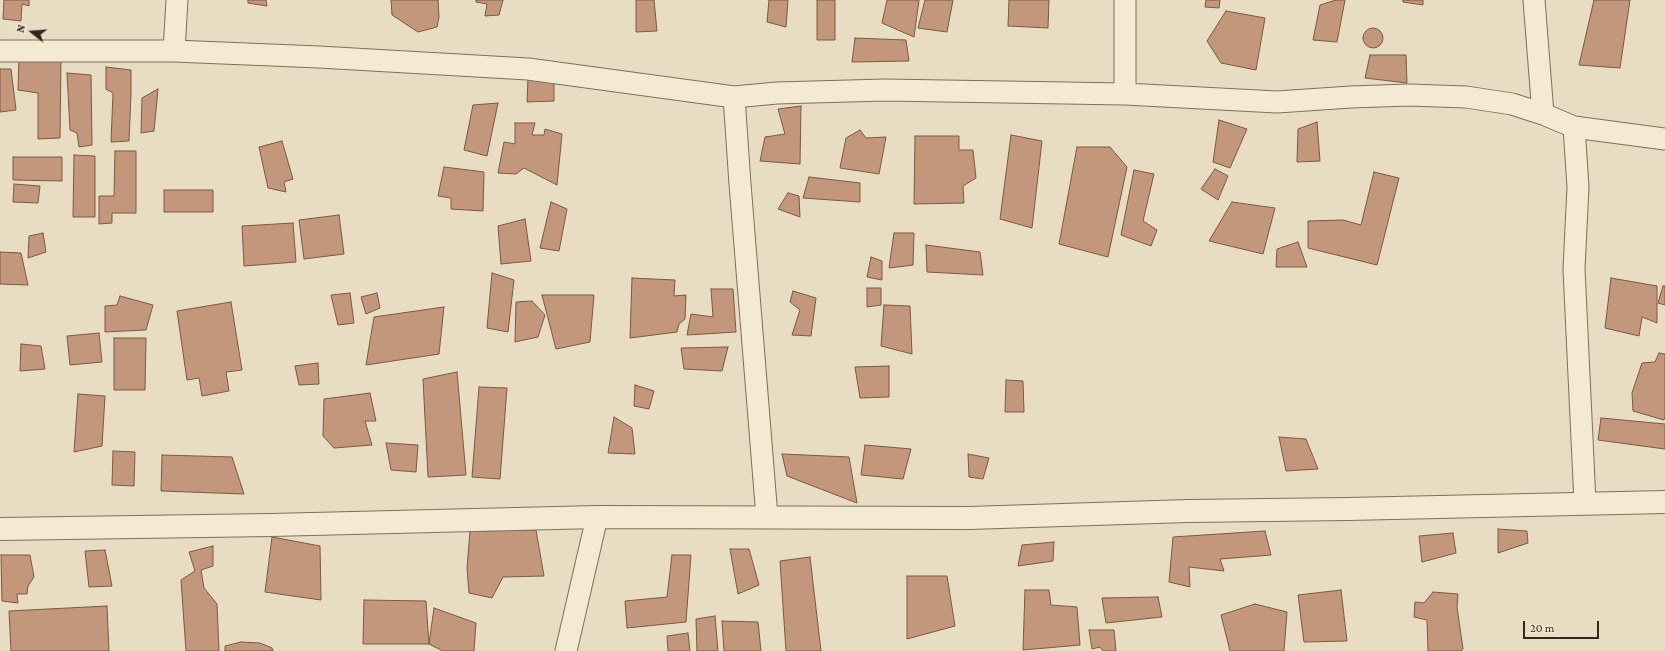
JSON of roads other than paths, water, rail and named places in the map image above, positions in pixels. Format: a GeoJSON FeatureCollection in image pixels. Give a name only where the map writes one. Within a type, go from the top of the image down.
{"type":"FeatureCollection","features":[{"type":"Feature","properties":{"kind":"street"},"geometry":{"type":"LineString","coordinates":[[174,51],[177,0]]}},
{"type":"Feature","properties":{"kind":"street"},"geometry":{"type":"LineString","coordinates":[[1125,0],[1125,94]]}},
{"type":"Feature","properties":{"kind":"street"},"geometry":{"type":"LineString","coordinates":[[1534,0],[1543,114]]}},
{"type":"Feature","properties":{"kind":"street"},"geometry":{"type":"LineString","coordinates":[[0,51],[174,51],[319,57],[528,69],[734,97],[777,93],[885,90],[1125,94],[1277,102],[1409,95],[1466,97],[1512,104],[1543,114],[1574,127],[1665,139]]}},
{"type":"Feature","properties":{"kind":"street"},"geometry":{"type":"LineString","coordinates":[[734,97],[767,517]]}},
{"type":"Feature","properties":{"kind":"street"},"geometry":{"type":"LineString","coordinates":[[1574,127],[1578,187],[1574,269],[1585,503]]}},
{"type":"Feature","properties":{"kind":"street"},"geometry":{"type":"LineString","coordinates":[[0,529],[263,525],[597,517],[969,518],[1188,511],[1348,510],[1665,502]]}},
{"type":"Feature","properties":{"kind":"street"},"geometry":{"type":"LineString","coordinates":[[566,651],[597,517]]}}]}
